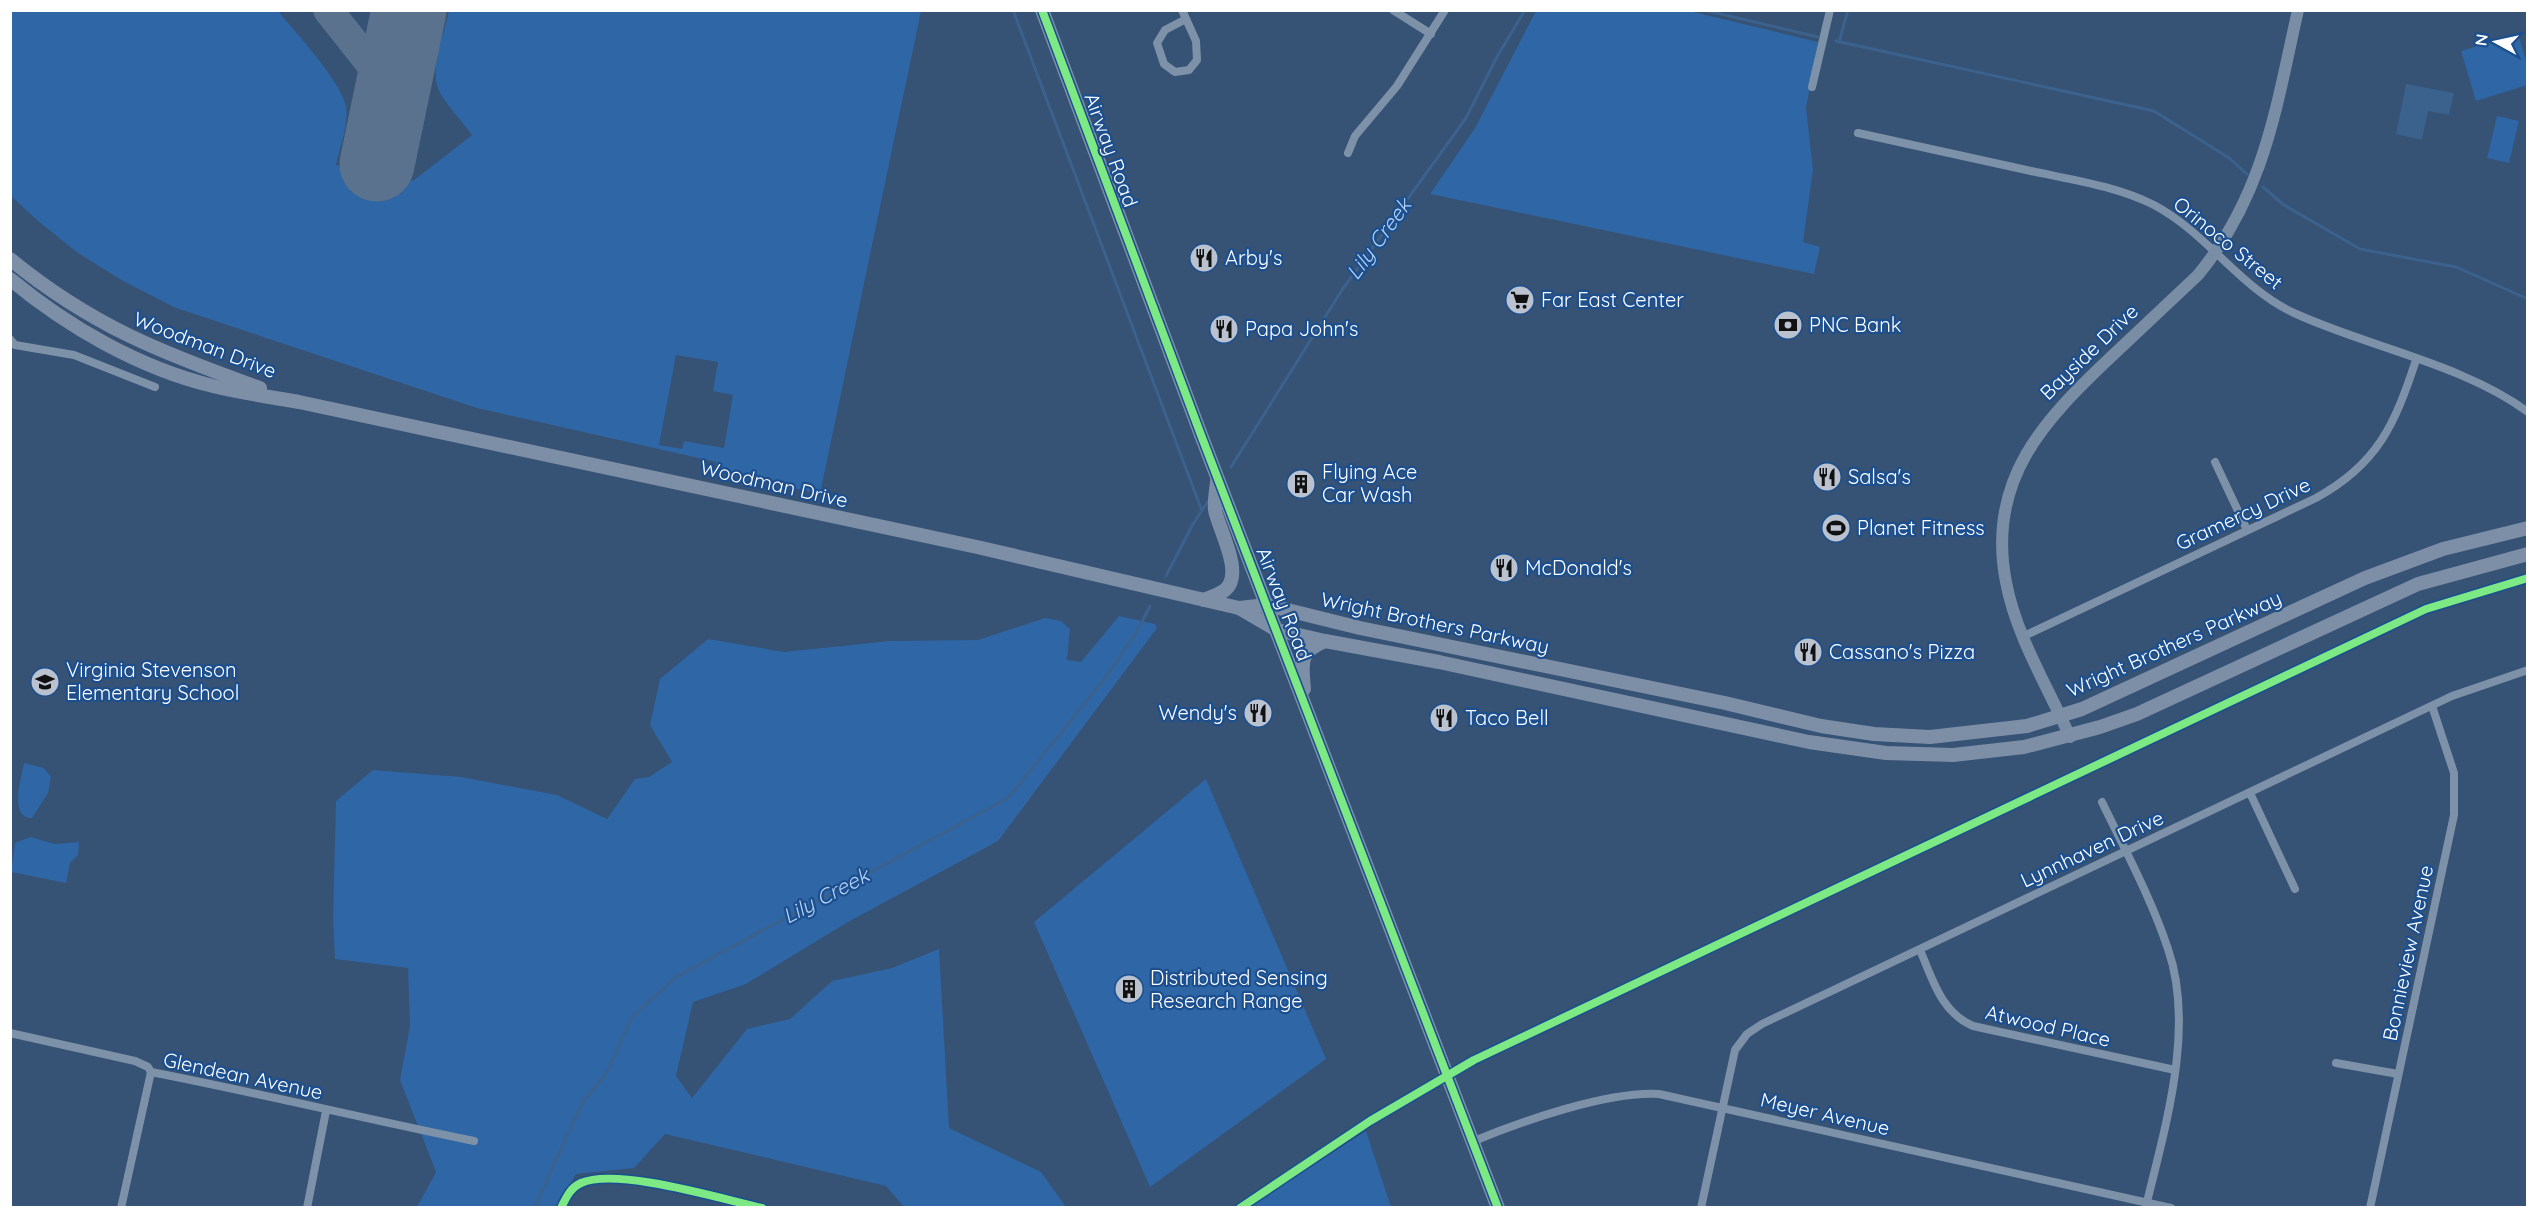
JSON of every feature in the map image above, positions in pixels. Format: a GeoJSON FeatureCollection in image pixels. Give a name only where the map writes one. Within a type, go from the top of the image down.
{"type":"FeatureCollection","features":[{"type":"Feature","properties":{"kind":"main road","name":"Airway Road"},"geometry":{"type":"LineString","coordinates":[[1045,12],[1218,477],[1498,1208]]}},
{"type":"Feature","properties":{"kind":"main road","name":"Woodman Drive"},"geometry":{"type":"LineString","coordinates":[[10,259],[62,300],[122,335],[175,358],[298,402]]}},
{"type":"Feature","properties":{"kind":"main road","name":"Woodman Drive"},"geometry":{"type":"LineString","coordinates":[[10,279],[76,326],[135,357],[203,384],[298,402],[977,547],[1239,608]]}},
{"type":"Feature","properties":{"kind":"main road"},"geometry":{"type":"LineString","coordinates":[[1204,600],[1226,590],[1230,584],[1231,564],[1228,546],[1215,510],[1218,477]]}},
{"type":"Feature","properties":{"kind":"main road","name":"Wright Brothers Parkway"},"geometry":{"type":"LineString","coordinates":[[1239,608],[1267,605],[1413,639],[1725,703],[1821,726],[1874,734],[1930,737],[1984,733],[2027,726],[2061,716],[2110,698],[2365,578],[2443,549],[2528,528]]}},
{"type":"Feature","properties":{"kind":"main road","name":"Wright Brothers Parkway"},"geometry":{"type":"LineString","coordinates":[[1239,608],[1275,626],[1325,641],[1406,655],[1798,740],[1853,749],[1924,756],[1953,755],[2024,747],[2070,737],[2137,714],[2418,584],[2528,554]]}},
{"type":"Feature","properties":{"kind":"main road"},"geometry":{"type":"LineString","coordinates":[[1275,626],[1342,637],[1413,639]]}},
{"type":"Feature","properties":{"kind":"main road"},"geometry":{"type":"LineString","coordinates":[[1305,703],[1302,664],[1311,646],[1325,641]]}},
{"type":"Feature","properties":{"kind":"street"},"geometry":{"type":"LineString","coordinates":[[1394,10],[1431,34]]}},
{"type":"Feature","properties":{"kind":"street"},"geometry":{"type":"LineString","coordinates":[[1348,153],[1355,136],[1397,86],[1445,10]]}},
{"type":"Feature","properties":{"kind":"street","name":"Bayside Drive"},"geometry":{"type":"LineString","coordinates":[[2070,737],[2024,636],[2006,582],[2002,542],[2009,498],[2025,454],[2048,420],[2075,391],[2198,275],[2216,252],[2252,189],[2263,161],[2298,10]]}},
{"type":"Feature","properties":{"kind":"street"},"geometry":{"type":"LineString","coordinates":[[1812,87],[1830,14]]}},
{"type":"Feature","properties":{"kind":"street"},"geometry":{"type":"LineString","coordinates":[[1184,15],[1196,41],[1197,60],[1189,70],[1175,72],[1164,64],[1157,44],[1165,30],[1184,15]]}},
{"type":"Feature","properties":{"kind":"street","name":"Orinoco Street"},"geometry":{"type":"LineString","coordinates":[[1858,134],[2113,189],[2154,206],[2172,216],[2250,284],[2290,311],[2480,383],[2528,412]]}},
{"type":"Feature","properties":{"kind":"street"},"geometry":{"type":"LineString","coordinates":[[10,339],[15,345],[74,355],[155,387]]}},
{"type":"Feature","properties":{"kind":"street","name":"Gramercy Drive"},"geometry":{"type":"LineString","coordinates":[[2024,636],[2316,498],[2359,468],[2376,451],[2391,427],[2416,360]]}},
{"type":"Feature","properties":{"kind":"street"},"geometry":{"type":"LineString","coordinates":[[2215,462],[2247,530]]}},
{"type":"Feature","properties":{"kind":"street","name":"Lynnhaven Drive"},"geometry":{"type":"LineString","coordinates":[[1701,1208],[1735,1050],[1747,1034],[1772,1019],[2432,706],[2481,685],[2528,670]]}},
{"type":"Feature","properties":{"kind":"street","name":"Bonnieview Avenue"},"geometry":{"type":"LineString","coordinates":[[2370,1208],[2451,838],[2456,797],[2450,756],[2432,706]]}},
{"type":"Feature","properties":{"kind":"street"},"geometry":{"type":"LineString","coordinates":[[2250,793],[2295,889]]}},
{"type":"Feature","properties":{"kind":"street"},"geometry":{"type":"LineString","coordinates":[[2102,802],[2152,909],[2171,959],[2179,1020],[2175,1071],[2147,1202]]}},
{"type":"Feature","properties":{"kind":"street","name":"Atwood Place"},"geometry":{"type":"LineString","coordinates":[[1920,950],[1941,999],[1963,1022],[2175,1071]]}},
{"type":"Feature","properties":{"kind":"street","name":"Glendean Avenue"},"geometry":{"type":"LineString","coordinates":[[10,1033],[135,1061],[148,1067],[151,1072],[247,1090],[326,1111],[474,1141]]}},
{"type":"Feature","properties":{"kind":"street"},"geometry":{"type":"LineString","coordinates":[[2336,1063],[2398,1074]]}},
{"type":"Feature","properties":{"kind":"street"},"geometry":{"type":"LineString","coordinates":[[121,1208],[151,1072]]}},
{"type":"Feature","properties":{"kind":"street","name":"Meyer Avenue"},"geometry":{"type":"LineString","coordinates":[[1474,1141],[1557,1112],[1631,1095],[1659,1094],[2171,1208]]}},
{"type":"Feature","properties":{"kind":"street"},"geometry":{"type":"LineString","coordinates":[[307,1208],[326,1111]]}},
{"type":"Feature","properties":{"kind":"shaded area"},"geometry":{"type":"Polygon","coordinates":[[[10,11],[278,11],[317,57],[342,95],[347,113],[344,136],[336,165],[413,181],[472,135],[444,99],[437,84],[436,63],[449,11],[921,11],[820,494],[715,471],[716,462],[477,408],[176,308],[123,281],[78,253],[11,196],[10,11]],[[676,355],[659,445],[682,449],[684,441],[724,448],[733,395],[713,391],[718,362],[676,355]]]}},
{"type":"Feature","properties":{"kind":"shaded area"},"geometry":{"type":"Polygon","coordinates":[[[1536,11],[1689,11],[1818,42],[1806,108],[1813,170],[1803,242],[1820,247],[1814,274],[1430,194],[1475,128],[1536,11]]]}},
{"type":"Feature","properties":{"kind":"shaded area"},"geometry":{"type":"Polygon","coordinates":[[[2518,33],[2527,64],[2527,85],[2476,101],[2461,51],[2518,33]]]}},
{"type":"Feature","properties":{"kind":"shaded area"},"geometry":{"type":"Polygon","coordinates":[[[2406,84],[2454,93],[2449,115],[2428,111],[2422,140],[2396,134],[2406,84]]]}},
{"type":"Feature","properties":{"kind":"shaded area"},"geometry":{"type":"Polygon","coordinates":[[[2497,116],[2519,121],[2509,163],[2487,158],[2497,116]]]}},
{"type":"Feature","properties":{"kind":"shaded area"},"geometry":{"type":"Polygon","coordinates":[[[1119,616],[1155,624],[1157,628],[998,841],[848,922],[746,984],[693,1002],[676,1076],[692,1098],[747,1029],[790,1019],[832,981],[892,968],[939,949],[949,1128],[1041,1172],[1066,1207],[904,1207],[886,1186],[665,1134],[634,1168],[576,1174],[558,1207],[417,1207],[436,1172],[400,1080],[410,1026],[408,968],[335,959],[333,918],[336,801],[373,770],[461,777],[557,795],[607,819],[635,779],[649,777],[672,762],[650,725],[660,679],[708,639],[784,652],[890,641],[978,640],[1045,618],[1061,621],[1070,629],[1067,660],[1081,662],[1119,616]]]}},
{"type":"Feature","properties":{"kind":"shaded area"},"geometry":{"type":"Polygon","coordinates":[[[24,763],[44,768],[51,777],[48,793],[32,818],[21,812],[19,805],[19,787],[24,763]]]}},
{"type":"Feature","properties":{"kind":"shaded area"},"geometry":{"type":"Polygon","coordinates":[[[1206,779],[1326,1059],[1150,1187],[1034,922],[1206,779]]]}},
{"type":"Feature","properties":{"kind":"shaded area"},"geometry":{"type":"Polygon","coordinates":[[[30,837],[55,844],[79,842],[78,855],[70,863],[66,883],[11,872],[15,843],[30,837]]]}},
{"type":"Feature","properties":{"kind":"shaded area"},"geometry":{"type":"Polygon","coordinates":[[[1366,1131],[1391,1207],[1249,1207],[1366,1131]]]}},
{"type":"Feature","properties":{"kind":"waterway"},"geometry":{"type":"LineString","coordinates":[[1013,10],[1202,511]]}},
{"type":"Feature","properties":{"kind":"waterway","name":"Lily Creek"},"geometry":{"type":"LineString","coordinates":[[1231,467],[1342,290],[1466,118],[1498,55],[1525,10]]}},
{"type":"Feature","properties":{"kind":"waterway","name":"Lily Creek"},"geometry":{"type":"LineString","coordinates":[[1704,10],[1818,37]]}},
{"type":"Feature","properties":{"kind":"waterway"},"geometry":{"type":"LineString","coordinates":[[1839,42],[1848,10]]}},
{"type":"Feature","properties":{"kind":"waterway"},"geometry":{"type":"LineString","coordinates":[[1836,41],[2154,111],[2229,158],[2247,174]]}},
{"type":"Feature","properties":{"kind":"waterway"},"geometry":{"type":"LineString","coordinates":[[2263,187],[2284,205],[2360,249],[2456,267],[2528,299]]}},
{"type":"Feature","properties":{"kind":"waterway","name":"Lily Creek"},"geometry":{"type":"LineString","coordinates":[[1166,576],[1193,524],[1209,500]]}},
{"type":"Feature","properties":{"kind":"waterway","name":"Lily Creek"},"geometry":{"type":"LineString","coordinates":[[534,1208],[583,1101],[605,1076],[632,1017],[676,977],[1008,798],[1106,677],[1137,631],[1150,606]]}},
{"type":"Feature","properties":{"kind":"taxiway"},"geometry":{"type":"LineString","coordinates":[[328,10],[392,91]]}},
{"type":"Feature","properties":{"kind":"runway"},"geometry":{"type":"LineString","coordinates":[[377,164],[409,10]]}},
{"type":"Feature","properties":{"kind":"cycle path"},"geometry":{"type":"LineString","coordinates":[[1042,10],[1201,435],[1498,1208]]}},
{"type":"Feature","properties":{"kind":"cycle path"},"geometry":{"type":"LineString","coordinates":[[1240,1208],[1370,1121],[1474,1060],[2426,609],[2528,578]]}},
{"type":"Feature","properties":{"kind":"cycle path"},"geometry":{"type":"LineString","coordinates":[[561,1208],[571,1190],[577,1185],[597,1179],[618,1179],[670,1186],[762,1208]]}},
{"type":"Feature","properties":{"kind":"place","name":"Arby's"},"geometry":{"type":"Point","coordinates":[1204,258]}},
{"type":"Feature","properties":{"kind":"place","name":"Far East Center"},"geometry":{"type":"Point","coordinates":[1520,300]}},
{"type":"Feature","properties":{"kind":"place","name":"PNC Bank"},"geometry":{"type":"Point","coordinates":[1788,325]}},
{"type":"Feature","properties":{"kind":"place","name":"Papa John's"},"geometry":{"type":"Point","coordinates":[1224,329]}},
{"type":"Feature","properties":{"kind":"place","name":"Salsa's"},"geometry":{"type":"Point","coordinates":[1827,477]}},
{"type":"Feature","properties":{"kind":"place","name":"Flying Ace Car Wash"},"geometry":{"type":"Point","coordinates":[1301,484]}},
{"type":"Feature","properties":{"kind":"place","name":"Planet Fitness"},"geometry":{"type":"Point","coordinates":[1836,528]}},
{"type":"Feature","properties":{"kind":"place","name":"McDonald's"},"geometry":{"type":"Point","coordinates":[1504,568]}},
{"type":"Feature","properties":{"kind":"place","name":"Cassano's Pizza"},"geometry":{"type":"Point","coordinates":[1808,652]}},
{"type":"Feature","properties":{"kind":"place","name":"Virginia Stevenson Elementary School"},"geometry":{"type":"Point","coordinates":[45,682]}},
{"type":"Feature","properties":{"kind":"place","name":"Wendy's"},"geometry":{"type":"Point","coordinates":[1258,713]}},
{"type":"Feature","properties":{"kind":"place","name":"Taco Bell"},"geometry":{"type":"Point","coordinates":[1444,718]}},
{"type":"Feature","properties":{"kind":"place","name":"Distributed Sensing Research Range"},"geometry":{"type":"Point","coordinates":[1129,989]}}]}
